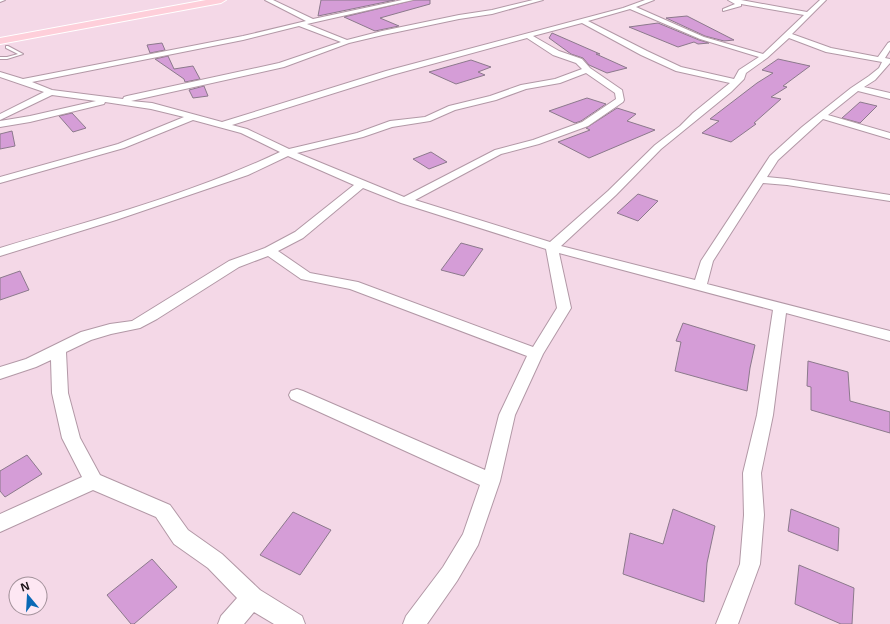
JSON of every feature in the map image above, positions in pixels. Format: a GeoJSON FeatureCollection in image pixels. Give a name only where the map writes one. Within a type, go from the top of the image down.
{"type":"FeatureCollection","features":[{"type":"Feature","properties":{"kind":"highway"},"geometry":{"type":"LineString","coordinates":[[0,38],[206,0]]}},
{"type":"Feature","properties":{"kind":"highway"},"geometry":{"type":"LineString","coordinates":[[3,44],[222,0]]}},
{"type":"Feature","properties":{"kind":"street"},"geometry":{"type":"LineString","coordinates":[[268,0],[312,21]]}},
{"type":"Feature","properties":{"kind":"street"},"geometry":{"type":"LineString","coordinates":[[6,84],[243,38],[312,21],[410,0]]}},
{"type":"Feature","properties":{"kind":"street"},"geometry":{"type":"LineString","coordinates":[[0,124],[30,119],[281,65],[347,42],[409,27],[497,11],[540,0]]}},
{"type":"Feature","properties":{"kind":"street"},"geometry":{"type":"LineString","coordinates":[[222,125],[389,73],[651,0]]}},
{"type":"Feature","properties":{"kind":"street"},"geometry":{"type":"LineString","coordinates":[[732,0],[807,14]]}},
{"type":"Feature","properties":{"kind":"street"},"geometry":{"type":"LineString","coordinates":[[725,10],[739,5],[732,0]]}},
{"type":"Feature","properties":{"kind":"street"},"geometry":{"type":"LineString","coordinates":[[552,247],[612,192],[658,146],[683,128],[696,115],[736,82],[741,77],[742,72],[764,56],[822,0]]}},
{"type":"Feature","properties":{"kind":"street"},"geometry":{"type":"LineString","coordinates":[[630,7],[702,38],[764,56]]}},
{"type":"Feature","properties":{"kind":"street"},"geometry":{"type":"LineString","coordinates":[[582,20],[644,53],[680,69],[736,82]]}},
{"type":"Feature","properties":{"kind":"street"},"geometry":{"type":"LineString","coordinates":[[300,24],[347,42]]}},
{"type":"Feature","properties":{"kind":"street"},"geometry":{"type":"LineString","coordinates":[[405,201],[498,152],[536,142],[584,124],[620,100],[619,92],[587,70],[579,62],[556,53],[527,35]]}},
{"type":"Feature","properties":{"kind":"street"},"geometry":{"type":"LineString","coordinates":[[787,35],[829,50],[886,61]]}},
{"type":"Feature","properties":{"kind":"street"},"geometry":{"type":"LineString","coordinates":[[700,285],[707,261],[774,158],[822,116],[882,69],[886,61],[890,44]]}},
{"type":"Feature","properties":{"kind":"street"},"geometry":{"type":"LineString","coordinates":[[0,252],[105,221],[184,194],[244,173],[288,152],[360,136],[390,124],[427,119],[452,108],[493,98],[518,89],[557,81],[587,70]]}},
{"type":"Feature","properties":{"kind":"street"},"geometry":{"type":"LineString","coordinates":[[0,74],[51,92],[152,106],[244,131],[288,152],[405,201],[552,247],[890,336]]}},
{"type":"Feature","properties":{"kind":"street"},"geometry":{"type":"LineString","coordinates":[[857,88],[890,96]]}},
{"type":"Feature","properties":{"kind":"street"},"geometry":{"type":"LineString","coordinates":[[0,117],[51,92]]}},
{"type":"Feature","properties":{"kind":"street"},"geometry":{"type":"LineString","coordinates":[[822,116],[890,136]]}},
{"type":"Feature","properties":{"kind":"street"},"geometry":{"type":"LineString","coordinates":[[0,180],[121,146],[145,138],[192,117]]}},
{"type":"Feature","properties":{"kind":"street"},"geometry":{"type":"LineString","coordinates":[[760,180],[787,182],[890,198]]}},
{"type":"Feature","properties":{"kind":"street"},"geometry":{"type":"LineString","coordinates":[[0,373],[31,363],[86,336],[110,329],[135,325],[158,313],[234,264],[269,251],[299,235],[362,184]]}},
{"type":"Feature","properties":{"kind":"street"},"geometry":{"type":"LineString","coordinates":[[414,624],[450,574],[471,538],[491,481],[507,415],[536,354],[564,308],[552,247]]}},
{"type":"Feature","properties":{"kind":"street"},"geometry":{"type":"LineString","coordinates":[[269,251],[306,276],[353,286],[536,354]]}},
{"type":"Feature","properties":{"kind":"street"},"geometry":{"type":"LineString","coordinates":[[727,624],[750,564],[754,516],[752,473],[765,415],[780,308]]}},
{"type":"Feature","properties":{"kind":"street"},"geometry":{"type":"LineString","coordinates":[[58,351],[60,393],[71,438],[93,481],[163,511],[181,537],[215,561],[252,598],[294,624]]}},
{"type":"Feature","properties":{"kind":"street"},"geometry":{"type":"LineString","coordinates":[[297,395],[491,481]]}},
{"type":"Feature","properties":{"kind":"street"},"geometry":{"type":"LineString","coordinates":[[0,524],[93,481]]}},
{"type":"Feature","properties":{"kind":"street"},"geometry":{"type":"LineString","coordinates":[[229,624],[252,598]]}},
{"type":"Feature","properties":{"kind":"lane"},"geometry":{"type":"LineString","coordinates":[[0,58],[7,58],[21,54],[3,44]]}},
{"type":"Feature","properties":{"kind":"building"},"geometry":{"type":"Polygon","coordinates":[[[321,0],[395,0],[318,16],[321,0]]]}},
{"type":"Feature","properties":{"kind":"building"},"geometry":{"type":"Polygon","coordinates":[[[414,0],[430,0],[430,4],[380,18],[399,26],[375,31],[344,17],[414,0]]]}},
{"type":"Feature","properties":{"kind":"building"},"geometry":{"type":"Polygon","coordinates":[[[687,16],[734,40],[724,41],[705,36],[666,18],[687,16]]]}},
{"type":"Feature","properties":{"kind":"building"},"geometry":{"type":"Polygon","coordinates":[[[658,23],[709,43],[698,44],[694,42],[678,47],[629,27],[658,23]]]}},
{"type":"Feature","properties":{"kind":"building"},"geometry":{"type":"Polygon","coordinates":[[[552,33],[600,54],[596,54],[627,68],[607,73],[589,65],[583,58],[571,54],[549,38],[552,33]]]}},
{"type":"Feature","properties":{"kind":"building"},"geometry":{"type":"Polygon","coordinates":[[[162,43],[165,50],[150,53],[147,45],[162,43]]]}},
{"type":"Feature","properties":{"kind":"building"},"geometry":{"type":"Polygon","coordinates":[[[168,56],[174,69],[193,66],[200,79],[185,82],[184,79],[155,59],[168,56]]]}},
{"type":"Feature","properties":{"kind":"building"},"geometry":{"type":"Polygon","coordinates":[[[778,59],[810,66],[783,86],[787,87],[771,97],[781,99],[754,123],[756,124],[731,142],[702,133],[719,121],[710,119],[757,83],[773,73],[762,70],[778,59]]]}},
{"type":"Feature","properties":{"kind":"building"},"geometry":{"type":"Polygon","coordinates":[[[471,60],[491,67],[478,72],[485,75],[456,84],[429,72],[471,60]]]}},
{"type":"Feature","properties":{"kind":"building"},"geometry":{"type":"Polygon","coordinates":[[[204,86],[208,96],[193,98],[189,90],[204,86]]]}},
{"type":"Feature","properties":{"kind":"building"},"geometry":{"type":"Polygon","coordinates":[[[587,98],[606,104],[581,121],[575,123],[549,111],[587,98]]]}},
{"type":"Feature","properties":{"kind":"building"},"geometry":{"type":"Polygon","coordinates":[[[860,102],[877,106],[860,123],[842,118],[860,102]]]}},
{"type":"Feature","properties":{"kind":"building"},"geometry":{"type":"Polygon","coordinates":[[[617,108],[636,114],[627,121],[655,130],[589,158],[558,142],[590,130],[586,128],[617,108]]]}},
{"type":"Feature","properties":{"kind":"building"},"geometry":{"type":"Polygon","coordinates":[[[72,113],[86,128],[73,132],[59,116],[72,113]]]}},
{"type":"Feature","properties":{"kind":"building"},"geometry":{"type":"Polygon","coordinates":[[[12,131],[15,146],[0,149],[0,134],[12,131]]]}},
{"type":"Feature","properties":{"kind":"building"},"geometry":{"type":"Polygon","coordinates":[[[431,152],[447,162],[429,169],[413,159],[431,152]]]}},
{"type":"Feature","properties":{"kind":"building"},"geometry":{"type":"Polygon","coordinates":[[[638,194],[658,201],[638,221],[617,213],[638,194]]]}},
{"type":"Feature","properties":{"kind":"building"},"geometry":{"type":"Polygon","coordinates":[[[461,243],[483,249],[464,276],[441,270],[461,243]]]}},
{"type":"Feature","properties":{"kind":"building"},"geometry":{"type":"Polygon","coordinates":[[[20,271],[29,290],[0,300],[0,278],[20,271]]]}},
{"type":"Feature","properties":{"kind":"building"},"geometry":{"type":"Polygon","coordinates":[[[683,323],[755,345],[747,391],[675,371],[681,342],[676,341],[683,323]]]}},
{"type":"Feature","properties":{"kind":"building"},"geometry":{"type":"Polygon","coordinates":[[[808,361],[848,372],[850,401],[890,412],[890,433],[811,410],[811,387],[807,386],[808,361]]]}},
{"type":"Feature","properties":{"kind":"building"},"geometry":{"type":"Polygon","coordinates":[[[27,455],[42,474],[5,497],[0,491],[0,471],[27,455]]]}},
{"type":"Feature","properties":{"kind":"building"},"geometry":{"type":"Polygon","coordinates":[[[673,509],[715,526],[707,563],[704,602],[623,574],[630,533],[663,544],[673,509]]]}},
{"type":"Feature","properties":{"kind":"building"},"geometry":{"type":"Polygon","coordinates":[[[791,509],[839,528],[838,551],[788,531],[791,509]]]}},
{"type":"Feature","properties":{"kind":"building"},"geometry":{"type":"Polygon","coordinates":[[[293,512],[331,530],[300,575],[260,555],[293,512]]]}},
{"type":"Feature","properties":{"kind":"building"},"geometry":{"type":"Polygon","coordinates":[[[152,559],[177,587],[134,624],[131,624],[107,595],[152,559]]]}},
{"type":"Feature","properties":{"kind":"building"},"geometry":{"type":"Polygon","coordinates":[[[799,565],[854,588],[852,624],[841,624],[795,604],[799,565]]]}}]}
